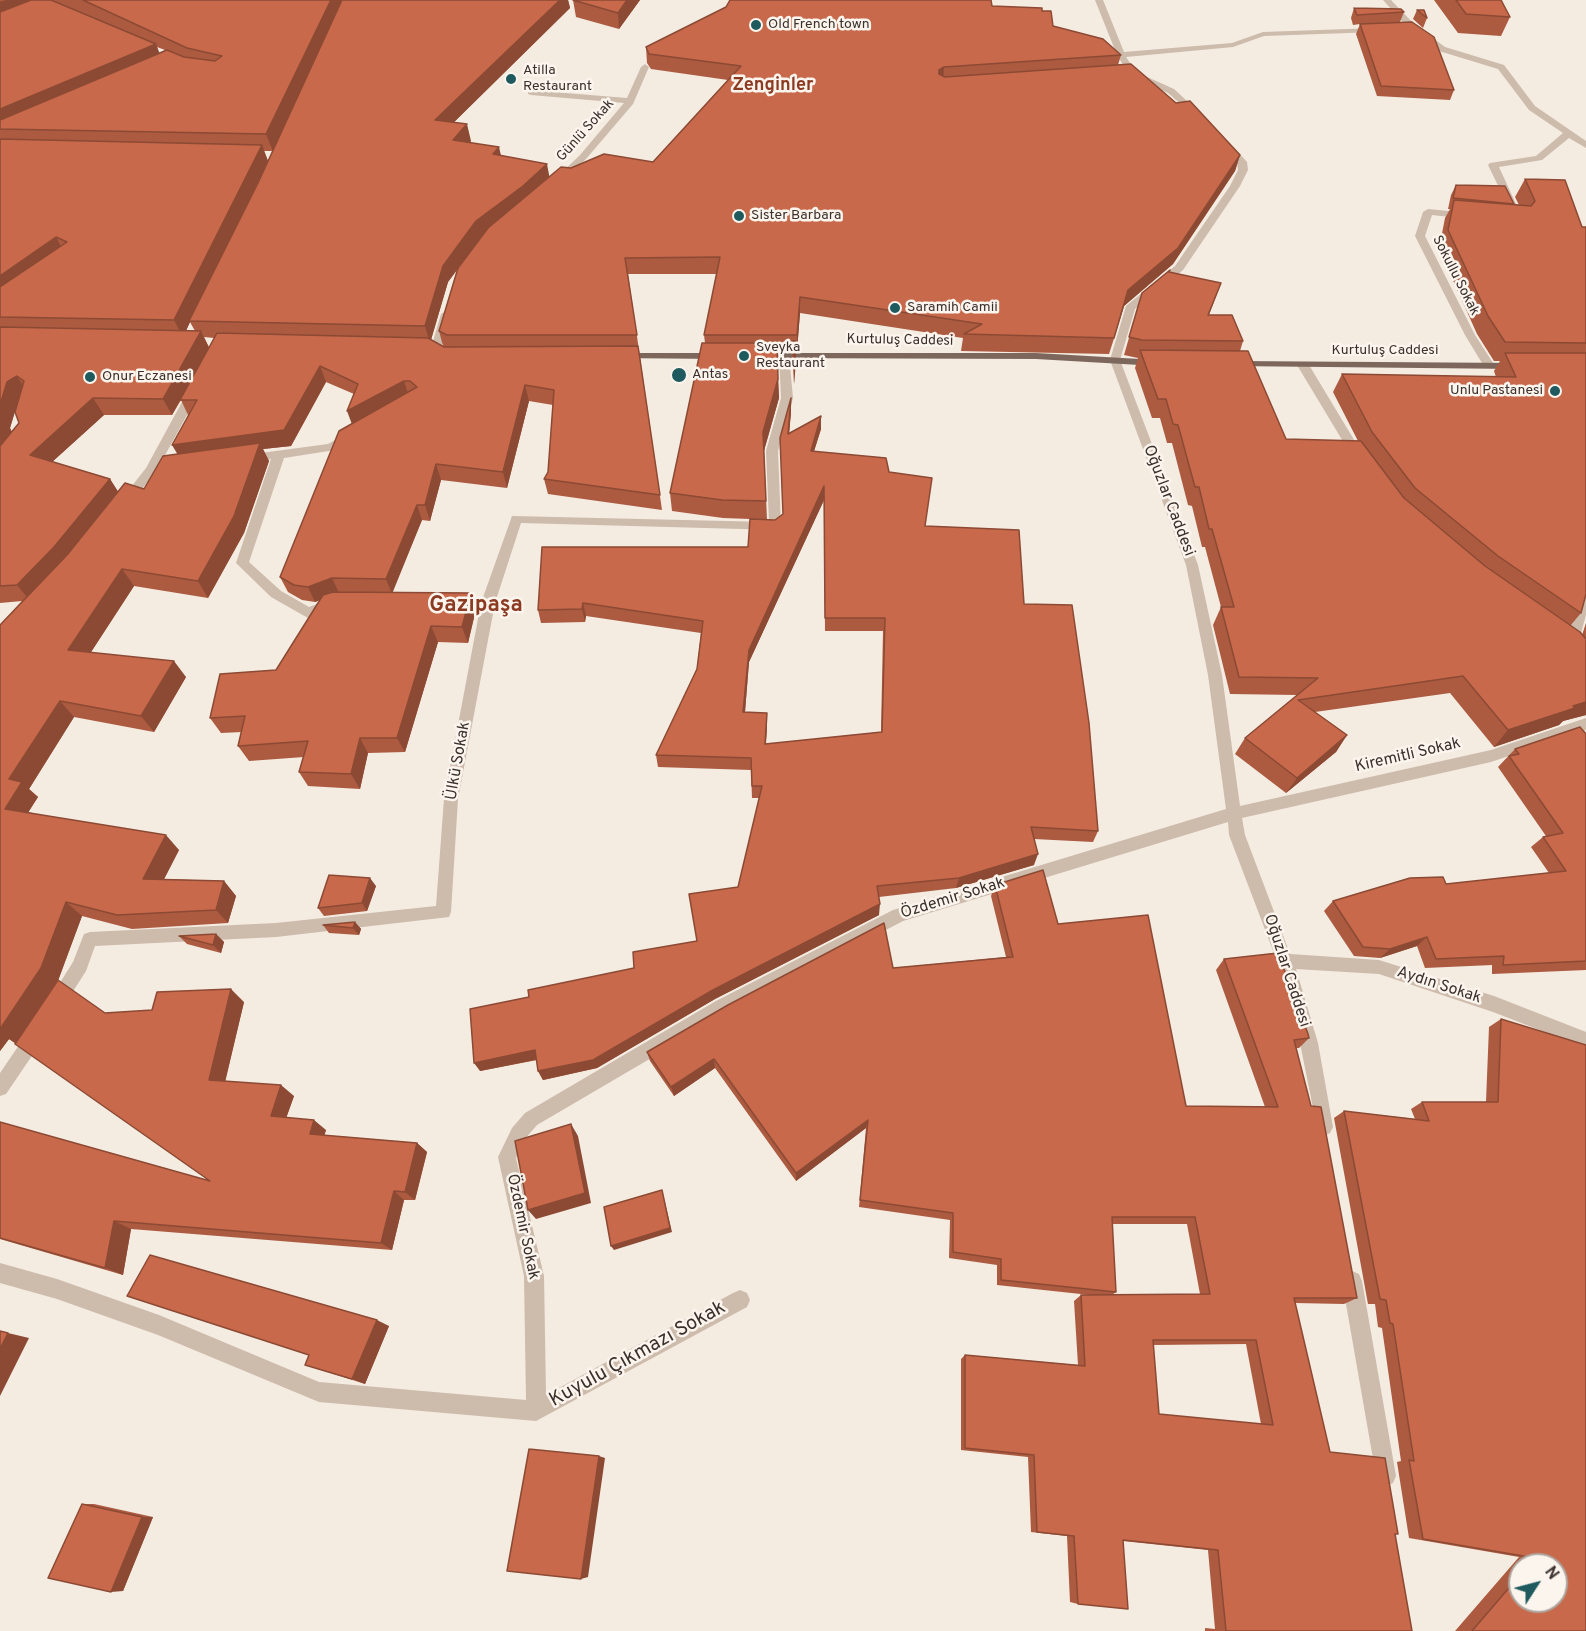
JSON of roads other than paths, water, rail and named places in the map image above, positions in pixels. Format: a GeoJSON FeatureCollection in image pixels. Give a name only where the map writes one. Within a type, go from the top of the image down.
{"type":"FeatureCollection","features":[{"type":"Feature","properties":{"kind":"main road"},"geometry":{"type":"LineString","coordinates":[[430,348],[448,357]]}},
{"type":"Feature","properties":{"kind":"main road","name":"Kurtuluş Caddesi"},"geometry":{"type":"LineString","coordinates":[[604,356],[1036,356],[1170,363]]}},
{"type":"Feature","properties":{"kind":"main road","name":"Kurtuluş Caddesi"},"geometry":{"type":"LineString","coordinates":[[1222,363],[1532,367]]}},
{"type":"Feature","properties":{"kind":"street"},"geometry":{"type":"LineString","coordinates":[[1099,0],[1121,55],[1133,74]]}},
{"type":"Feature","properties":{"kind":"street"},"geometry":{"type":"LineString","coordinates":[[1388,0],[1411,26],[1442,49],[1501,67],[1532,108],[1586,145]]}},
{"type":"Feature","properties":{"kind":"street"},"geometry":{"type":"LineString","coordinates":[[1401,27],[1411,26]]}},
{"type":"Feature","properties":{"kind":"street"},"geometry":{"type":"LineString","coordinates":[[1121,55],[1233,45],[1263,34],[1391,28]]}},
{"type":"Feature","properties":{"kind":"street","name":"Günlü Sokak"},"geometry":{"type":"LineString","coordinates":[[548,190],[583,157],[628,101],[645,67]]}},
{"type":"Feature","properties":{"kind":"street"},"geometry":{"type":"LineString","coordinates":[[1122,75],[1133,74],[1171,92],[1202,119]]}},
{"type":"Feature","properties":{"kind":"street"},"geometry":{"type":"LineString","coordinates":[[531,92],[628,101]]}},
{"type":"Feature","properties":{"kind":"street"},"geometry":{"type":"LineString","coordinates":[[1115,360],[1130,308],[1179,268],[1243,170],[1242,162],[1217,133]]}},
{"type":"Feature","properties":{"kind":"street"},"geometry":{"type":"LineString","coordinates":[[1514,211],[1493,165],[1539,158],[1568,134]]}},
{"type":"Feature","properties":{"kind":"street","name":"Sokullu Sokak"},"geometry":{"type":"LineString","coordinates":[[1485,217],[1428,212],[1420,236],[1470,335],[1489,366]]}},
{"type":"Feature","properties":{"kind":"street"},"geometry":{"type":"LineString","coordinates":[[430,348],[448,307]]}},
{"type":"Feature","properties":{"kind":"street","name":"Ülkü Sokak"},"geometry":{"type":"LineString","coordinates":[[0,1088],[80,966],[90,939],[276,930],[443,912],[451,799],[483,603],[516,519],[775,527],[772,451],[787,398],[784,355]]}},
{"type":"Feature","properties":{"kind":"street","name":"Oğuzlar Caddesi"},"geometry":{"type":"LineString","coordinates":[[1115,360],[1192,565],[1215,675],[1238,835],[1285,961],[1309,1043],[1328,1148]]}},
{"type":"Feature","properties":{"kind":"street"},"geometry":{"type":"LineString","coordinates":[[1304,365],[1368,470]]}},
{"type":"Feature","properties":{"kind":"street"},"geometry":{"type":"LineString","coordinates":[[115,515],[151,470],[202,376]]}},
{"type":"Feature","properties":{"kind":"street"},"geometry":{"type":"LineString","coordinates":[[234,460],[331,447],[359,431]]}},
{"type":"Feature","properties":{"kind":"street"},"geometry":{"type":"LineString","coordinates":[[279,454],[242,563],[276,594],[308,613],[339,600],[350,600]]}},
{"type":"Feature","properties":{"kind":"street"},"geometry":{"type":"LineString","coordinates":[[151,470],[171,468]]}},
{"type":"Feature","properties":{"kind":"street"},"geometry":{"type":"LineString","coordinates":[[1570,644],[1586,593]]}},
{"type":"Feature","properties":{"kind":"street","name":"Kiremitli Sokak"},"geometry":{"type":"LineString","coordinates":[[1235,813],[1491,756],[1586,724]]}},
{"type":"Feature","properties":{"kind":"street","name":"Özdemir Sokak"},"geometry":{"type":"LineString","coordinates":[[536,1411],[534,1276],[507,1157],[518,1134],[531,1119],[722,1007],[899,915],[1235,813]]}},
{"type":"Feature","properties":{"kind":"street","name":"Aydın Sokak"},"geometry":{"type":"LineString","coordinates":[[1285,961],[1379,967],[1494,1004],[1586,1040]]}},
{"type":"Feature","properties":{"kind":"street"},"geometry":{"type":"LineString","coordinates":[[1349,1265],[1389,1496]]}},
{"type":"Feature","properties":{"kind":"street"},"geometry":{"type":"LineString","coordinates":[[0,1273],[57,1289],[159,1325],[319,1392],[536,1411]]}},
{"type":"Feature","properties":{"kind":"street","name":"Kuyulu Çıkmazı Sokak"},"geometry":{"type":"LineString","coordinates":[[536,1411],[740,1300]]}},
{"type":"Feature","properties":{"kind":"place","name":"Old French town"},"geometry":{"type":"Point","coordinates":[756,25]}},
{"type":"Feature","properties":{"kind":"place","name":"Atilla Restaurant"},"geometry":{"type":"Point","coordinates":[511,79]}},
{"type":"Feature","properties":{"kind":"place","name":"Sister Barbara"},"geometry":{"type":"Point","coordinates":[739,216]}},
{"type":"Feature","properties":{"kind":"place","name":"Saramih Camii"},"geometry":{"type":"Point","coordinates":[895,308]}},
{"type":"Feature","properties":{"kind":"place","name":"Sveyka Restaurant"},"geometry":{"type":"Point","coordinates":[744,356]}},
{"type":"Feature","properties":{"kind":"place","name":"Antas"},"geometry":{"type":"Point","coordinates":[679,375]}},
{"type":"Feature","properties":{"kind":"place","name":"Onur Eczanesi"},"geometry":{"type":"Point","coordinates":[90,377]}},
{"type":"Feature","properties":{"kind":"place","name":"Unlu Pastanesi"},"geometry":{"type":"Point","coordinates":[1555,391]}},
{"type":"Feature","properties":{"kind":"district","name":"Zenginler"},"geometry":{"type":"Point","coordinates":[773,86]}},
{"type":"Feature","properties":{"kind":"district","name":"Gazipaşa"},"geometry":{"type":"Point","coordinates":[476,607]}}]}
